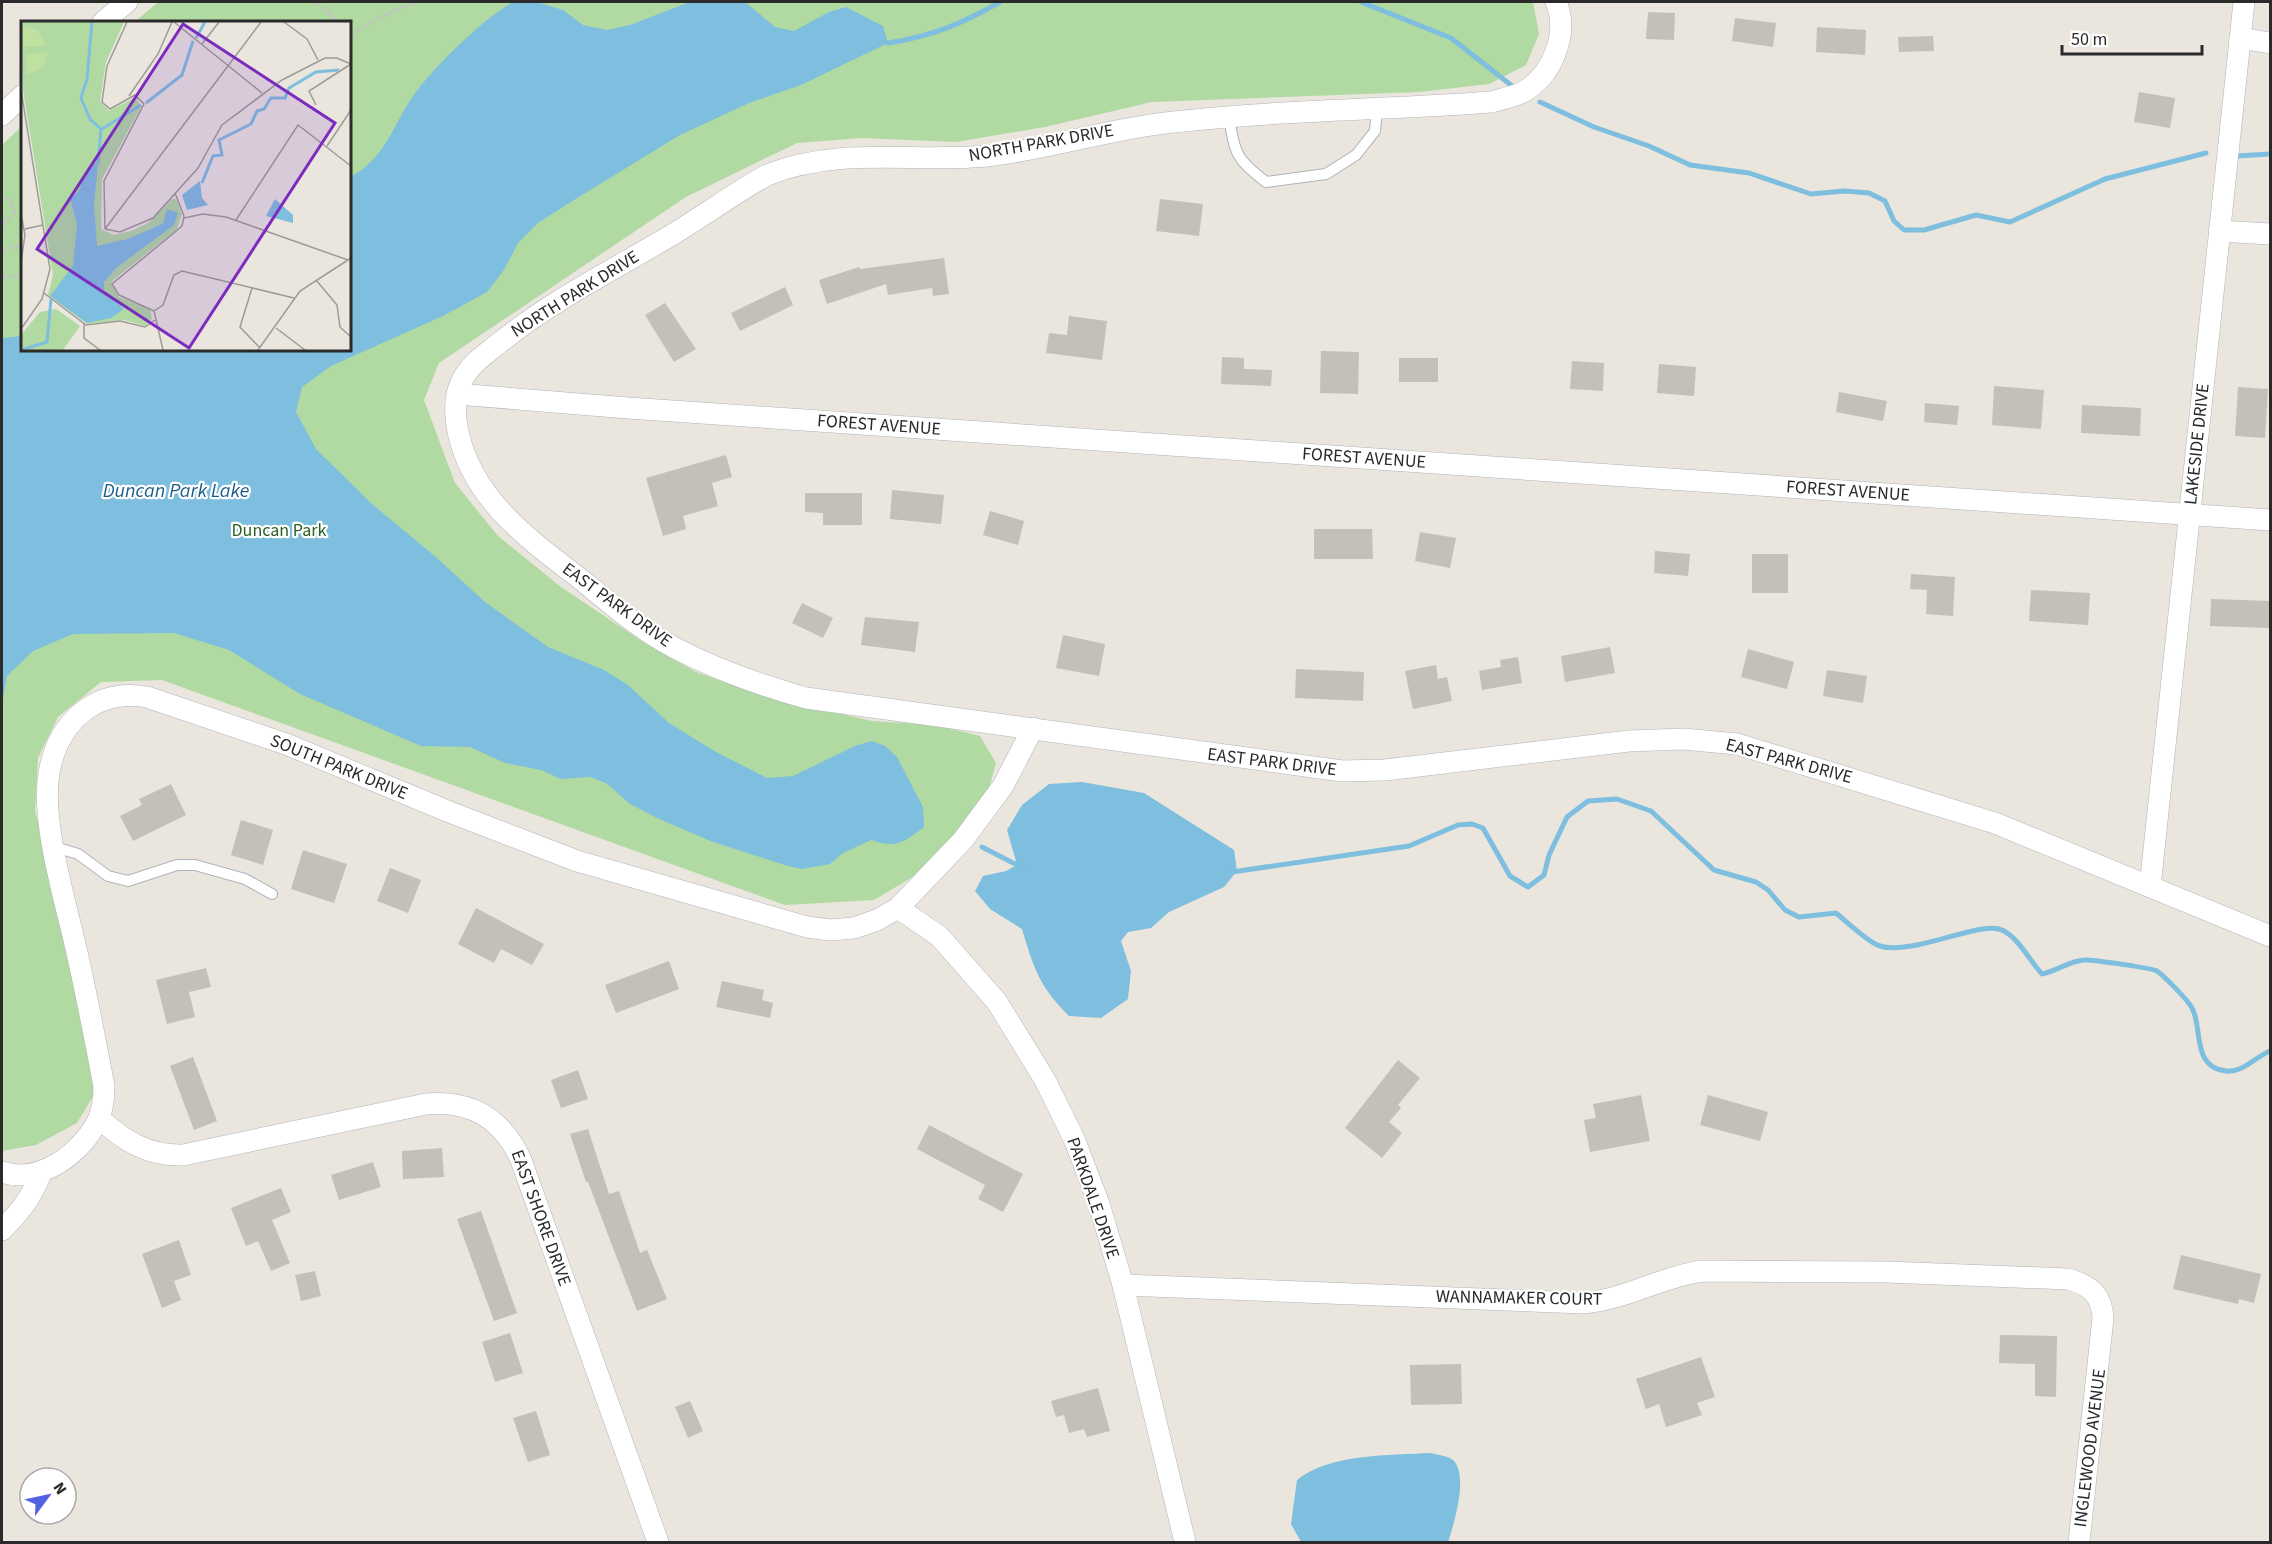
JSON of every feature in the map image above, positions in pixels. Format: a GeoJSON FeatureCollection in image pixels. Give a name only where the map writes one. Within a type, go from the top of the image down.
{"type":"FeatureCollection","features":[{"type":"Feature","properties":{"kind":"street"},"geometry":{"type":"LineString","coordinates":[[105,21],[127,2]]}},
{"type":"Feature","properties":{"kind":"street","name":"NORTH PARK DRIVE"},"geometry":{"type":"LineString","coordinates":[[457,394],[471,367],[540,314],[745,187],[790,165],[839,157],[988,155],[1104,132],[1228,116],[1377,110],[1491,102],[1521,93],[1541,77],[1552,61],[1558,44],[1560,25],[1556,2]]}},
{"type":"Feature","properties":{"kind":"street","name":"LAKESIDE DRIVE"},"geometry":{"type":"LineString","coordinates":[[2150,887],[2244,2]]}},
{"type":"Feature","properties":{"kind":"street"},"geometry":{"type":"LineString","coordinates":[[2240,38],[2271,43]]}},
{"type":"Feature","properties":{"kind":"street"},"geometry":{"type":"LineString","coordinates":[[2,115],[21,97]]}},
{"type":"Feature","properties":{"kind":"street"},"geometry":{"type":"LineString","coordinates":[[2219,231],[2271,234]]}},
{"type":"Feature","properties":{"kind":"street","name":"FOREST AVENUE"},"geometry":{"type":"LineString","coordinates":[[457,394],[628,408],[2271,520]]}},
{"type":"Feature","properties":{"kind":"street","name":"EAST PARK DRIVE"},"geometry":{"type":"LineString","coordinates":[[457,394],[456,423],[460,443],[479,484],[500,513],[519,531],[632,620],[672,646],[714,668],[759,685],[806,698],[1342,771],[1397,768],[1629,741],[1683,738],[1710,740],[1763,751],[1995,823],[2271,936]]}},
{"type":"Feature","properties":{"kind":"street","name":"SOUTH PARK DRIVE"},"geometry":{"type":"LineString","coordinates":[[41,1173],[79,1146],[99,1118],[104,1086],[55,847],[48,798],[49,774],[55,751],[66,730],[81,712],[104,699],[130,694],[147,697],[286,744],[514,838],[641,881],[807,927],[831,930],[862,925],[898,908],[969,831],[1003,786],[1033,728]]}},
{"type":"Feature","properties":{"kind":"street","name":"PARKDALE DRIVE"},"geometry":{"type":"LineString","coordinates":[[898,908],[939,936],[967,965],[1010,1021],[1045,1080],[1075,1141],[1100,1204],[1123,1285],[1185,1542]]}},
{"type":"Feature","properties":{"kind":"street","name":"EAST SHORE DRIVE"},"geometry":{"type":"LineString","coordinates":[[99,1118],[132,1144],[165,1155],[183,1155],[426,1104],[446,1102],[484,1113],[500,1125],[512,1141],[521,1160],[658,1542]]}},
{"type":"Feature","properties":{"kind":"street"},"geometry":{"type":"LineString","coordinates":[[2,1172],[26,1176],[41,1173]]}},
{"type":"Feature","properties":{"kind":"street"},"geometry":{"type":"LineString","coordinates":[[2,1230],[23,1209],[34,1192],[41,1173]]}},
{"type":"Feature","properties":{"kind":"street","name":"WANNAMAKER COURT"},"geometry":{"type":"LineString","coordinates":[[1123,1285],[1583,1303],[1614,1299],[1669,1277],[1702,1271],[1887,1272],[2068,1279],[2089,1287],[2100,1301],[2103,1318],[2101,1354]]}},
{"type":"Feature","properties":{"kind":"street","name":"INGLEWOOD AVENUE"},"geometry":{"type":"LineString","coordinates":[[2079,1542],[2101,1354]]}},
{"type":"Feature","properties":{"kind":"lane"},"geometry":{"type":"LineString","coordinates":[[1228,116],[1235,151],[1244,165],[1266,182],[1326,174],[1356,155],[1376,131],[1377,110]]}},
{"type":"Feature","properties":{"kind":"lane"},"geometry":{"type":"LineString","coordinates":[[55,847],[78,854],[108,876],[128,881],[177,865],[195,865],[244,879],[272,894]]}},
{"type":"Feature","properties":{"kind":"path"},"geometry":{"type":"LineString","coordinates":[[316,2],[338,21]]}},
{"type":"Feature","properties":{"kind":"path"},"geometry":{"type":"LineString","coordinates":[[351,33],[376,19],[416,2]]}},
{"type":"Feature","properties":{"kind":"path"},"geometry":{"type":"LineString","coordinates":[[2,225],[14,213],[12,204],[5,195]]}},
{"type":"Feature","properties":{"kind":"path"},"geometry":{"type":"LineString","coordinates":[[2,251],[21,244]]}},
{"type":"Feature","properties":{"kind":"path"},"geometry":{"type":"LineString","coordinates":[[2,278],[21,274]]}},
{"type":"Feature","properties":{"kind":"green space","name":"Duncan Park"},"geometry":{"type":"Polygon","coordinates":[[[158,2],[1533,2],[1539,34],[1526,65],[1489,84],[1419,92],[1152,102],[1045,127],[956,142],[862,138],[797,143],[686,197],[439,363],[424,400],[455,483],[498,536],[561,587],[646,644],[696,672],[760,695],[872,721],[936,725],[980,736],[996,763],[986,799],[921,872],[874,900],[785,905],[162,680],[101,682],[58,717],[38,758],[35,811],[96,1042],[101,1083],[77,1123],[36,1145],[2,1151],[2,145],[21,127],[21,351],[351,351],[351,21],[136,21],[158,2]]]}},
{"type":"Feature","properties":{"kind":"water","name":"Duncan Park Lake"},"geometry":{"type":"Polygon","coordinates":[[[513,2],[540,3],[563,10],[583,25],[607,30],[630,25],[690,2],[745,2],[775,27],[794,31],[829,12],[846,7],[883,26],[888,43],[801,85],[749,103],[680,135],[574,200],[538,223],[518,243],[504,270],[487,292],[443,316],[331,366],[302,387],[296,412],[316,449],[372,504],[485,602],[548,647],[604,670],[628,685],[669,723],[716,752],[767,778],[793,776],[855,746],[872,741],[885,746],[897,757],[923,807],[924,827],[900,843],[887,844],[871,840],[843,853],[830,864],[802,869],[788,866],[713,842],[657,818],[630,804],[606,783],[590,777],[561,779],[541,770],[505,763],[470,747],[421,746],[300,694],[229,650],[174,633],[73,634],[33,651],[7,676],[2,704],[2,338],[21,336],[21,351],[351,351],[351,176],[363,169],[381,150],[416,92],[435,69],[475,30],[513,2]]]}},
{"type":"Feature","properties":{"kind":"water"},"geometry":{"type":"Polygon","coordinates":[[[1082,782],[1144,793],[1234,850],[1237,871],[1224,887],[1169,912],[1151,928],[1128,932],[1121,941],[1131,971],[1128,999],[1101,1018],[1069,1016],[1044,986],[1030,955],[1022,929],[990,909],[975,891],[983,876],[1006,871],[1017,865],[1007,830],[1022,805],[1049,784],[1082,782]]]}},
{"type":"Feature","properties":{"kind":"water"},"geometry":{"type":"Polygon","coordinates":[[[1431,1453],[1453,1460],[1458,1467],[1460,1477],[1459,1500],[1448,1542],[1301,1542],[1291,1524],[1297,1480],[1310,1471],[1325,1465],[1361,1458],[1431,1453]]]}},
{"type":"Feature","properties":{"kind":"building"},"geometry":{"type":"Polygon","coordinates":[[[1648,12],[1675,13],[1674,40],[1646,39],[1648,12]]]}},
{"type":"Feature","properties":{"kind":"building"},"geometry":{"type":"Polygon","coordinates":[[[1735,18],[1776,23],[1773,47],[1732,41],[1735,18]]]}},
{"type":"Feature","properties":{"kind":"building"},"geometry":{"type":"Polygon","coordinates":[[[1817,27],[1866,30],[1865,55],[1816,52],[1817,27]]]}},
{"type":"Feature","properties":{"kind":"building"},"geometry":{"type":"Polygon","coordinates":[[[1933,36],[1934,51],[1899,52],[1898,37],[1933,36]]]}},
{"type":"Feature","properties":{"kind":"building"},"geometry":{"type":"Polygon","coordinates":[[[2139,92],[2175,98],[2170,128],[2134,122],[2139,92]]]}},
{"type":"Feature","properties":{"kind":"building"},"geometry":{"type":"Polygon","coordinates":[[[1160,199],[1203,204],[1199,236],[1156,231],[1160,199]]]}},
{"type":"Feature","properties":{"kind":"building"},"geometry":{"type":"Polygon","coordinates":[[[944,258],[949,294],[933,296],[932,288],[888,295],[886,284],[827,304],[819,280],[859,267],[860,269],[944,258]]]}},
{"type":"Feature","properties":{"kind":"building"},"geometry":{"type":"Polygon","coordinates":[[[785,287],[793,305],[740,331],[731,313],[785,287]]]}},
{"type":"Feature","properties":{"kind":"building"},"geometry":{"type":"Polygon","coordinates":[[[665,303],[696,349],[674,362],[645,315],[665,303]]]}},
{"type":"Feature","properties":{"kind":"building"},"geometry":{"type":"Polygon","coordinates":[[[1069,316],[1107,321],[1102,360],[1046,353],[1049,333],[1067,335],[1069,316]]]}},
{"type":"Feature","properties":{"kind":"building"},"geometry":{"type":"Polygon","coordinates":[[[1321,351],[1359,352],[1358,394],[1320,393],[1321,351]]]}},
{"type":"Feature","properties":{"kind":"building"},"geometry":{"type":"Polygon","coordinates":[[[1222,357],[1244,358],[1244,369],[1272,370],[1271,386],[1221,384],[1222,357]]]}},
{"type":"Feature","properties":{"kind":"building"},"geometry":{"type":"Polygon","coordinates":[[[1399,358],[1438,358],[1438,382],[1399,382],[1399,358]]]}},
{"type":"Feature","properties":{"kind":"building"},"geometry":{"type":"Polygon","coordinates":[[[1572,361],[1604,363],[1603,391],[1570,389],[1572,361]]]}},
{"type":"Feature","properties":{"kind":"building"},"geometry":{"type":"Polygon","coordinates":[[[1659,364],[1696,367],[1694,396],[1657,393],[1659,364]]]}},
{"type":"Feature","properties":{"kind":"building"},"geometry":{"type":"Polygon","coordinates":[[[1994,386],[2044,390],[2041,429],[1992,425],[1994,386]]]}},
{"type":"Feature","properties":{"kind":"building"},"geometry":{"type":"Polygon","coordinates":[[[2238,387],[2268,389],[2265,438],[2235,436],[2238,387]]]}},
{"type":"Feature","properties":{"kind":"building"},"geometry":{"type":"Polygon","coordinates":[[[1839,392],[1887,401],[1883,421],[1836,412],[1839,392]]]}},
{"type":"Feature","properties":{"kind":"building"},"geometry":{"type":"Polygon","coordinates":[[[1925,403],[1959,406],[1957,425],[1924,422],[1925,403]]]}},
{"type":"Feature","properties":{"kind":"building"},"geometry":{"type":"Polygon","coordinates":[[[2082,405],[2141,408],[2140,436],[2081,433],[2082,405]]]}},
{"type":"Feature","properties":{"kind":"building"},"geometry":{"type":"Polygon","coordinates":[[[726,455],[732,477],[712,483],[718,506],[683,516],[686,529],[663,536],[646,478],[726,455]]]}},
{"type":"Feature","properties":{"kind":"building"},"geometry":{"type":"Polygon","coordinates":[[[892,490],[944,495],[941,524],[890,519],[892,490]]]}},
{"type":"Feature","properties":{"kind":"building"},"geometry":{"type":"Polygon","coordinates":[[[805,493],[862,493],[862,525],[823,525],[823,513],[805,512],[805,493]]]}},
{"type":"Feature","properties":{"kind":"building"},"geometry":{"type":"Polygon","coordinates":[[[990,511],[1024,521],[1018,545],[983,535],[990,511]]]}},
{"type":"Feature","properties":{"kind":"building"},"geometry":{"type":"Polygon","coordinates":[[[1314,529],[1372,529],[1373,559],[1314,559],[1314,529]]]}},
{"type":"Feature","properties":{"kind":"building"},"geometry":{"type":"Polygon","coordinates":[[[1420,532],[1456,538],[1450,568],[1415,561],[1420,532]]]}},
{"type":"Feature","properties":{"kind":"building"},"geometry":{"type":"Polygon","coordinates":[[[1655,551],[1690,554],[1688,576],[1654,573],[1655,551]]]}},
{"type":"Feature","properties":{"kind":"building"},"geometry":{"type":"Polygon","coordinates":[[[1752,554],[1788,554],[1788,593],[1752,593],[1752,554]]]}},
{"type":"Feature","properties":{"kind":"building"},"geometry":{"type":"Polygon","coordinates":[[[1911,574],[1955,577],[1953,616],[1926,614],[1927,590],[1910,589],[1911,574]]]}},
{"type":"Feature","properties":{"kind":"building"},"geometry":{"type":"Polygon","coordinates":[[[2031,590],[2090,593],[2088,625],[2029,621],[2031,590]]]}},
{"type":"Feature","properties":{"kind":"building"},"geometry":{"type":"Polygon","coordinates":[[[2211,599],[2271,601],[2271,628],[2210,626],[2211,599]]]}},
{"type":"Feature","properties":{"kind":"building"},"geometry":{"type":"Polygon","coordinates":[[[802,603],[833,618],[823,638],[792,623],[802,603]]]}},
{"type":"Feature","properties":{"kind":"building"},"geometry":{"type":"Polygon","coordinates":[[[865,617],[919,622],[915,652],[861,645],[865,617]]]}},
{"type":"Feature","properties":{"kind":"building"},"geometry":{"type":"Polygon","coordinates":[[[1063,635],[1105,644],[1099,676],[1056,668],[1063,635]]]}},
{"type":"Feature","properties":{"kind":"building"},"geometry":{"type":"Polygon","coordinates":[[[1610,647],[1615,673],[1565,682],[1561,656],[1610,647]]]}},
{"type":"Feature","properties":{"kind":"building"},"geometry":{"type":"Polygon","coordinates":[[[1748,649],[1794,662],[1787,689],[1741,677],[1748,649]]]}},
{"type":"Feature","properties":{"kind":"building"},"geometry":{"type":"Polygon","coordinates":[[[1518,657],[1522,683],[1482,690],[1479,671],[1501,667],[1500,660],[1518,657]]]}},
{"type":"Feature","properties":{"kind":"building"},"geometry":{"type":"Polygon","coordinates":[[[1436,665],[1438,679],[1447,677],[1452,701],[1413,709],[1405,671],[1436,665]]]}},
{"type":"Feature","properties":{"kind":"building"},"geometry":{"type":"Polygon","coordinates":[[[1296,669],[1364,672],[1363,701],[1295,698],[1296,669]]]}},
{"type":"Feature","properties":{"kind":"building"},"geometry":{"type":"Polygon","coordinates":[[[1827,670],[1867,676],[1863,703],[1823,696],[1827,670]]]}},
{"type":"Feature","properties":{"kind":"building"},"geometry":{"type":"Polygon","coordinates":[[[171,784],[186,815],[133,841],[120,816],[142,805],[139,799],[171,784]]]}},
{"type":"Feature","properties":{"kind":"building"},"geometry":{"type":"Polygon","coordinates":[[[241,820],[273,830],[263,865],[231,855],[241,820]]]}},
{"type":"Feature","properties":{"kind":"building"},"geometry":{"type":"Polygon","coordinates":[[[303,850],[347,864],[334,903],[291,889],[303,850]]]}},
{"type":"Feature","properties":{"kind":"building"},"geometry":{"type":"Polygon","coordinates":[[[390,868],[421,880],[408,913],[377,901],[390,868]]]}},
{"type":"Feature","properties":{"kind":"building"},"geometry":{"type":"Polygon","coordinates":[[[476,908],[544,944],[532,965],[501,949],[494,963],[458,944],[476,908]]]}},
{"type":"Feature","properties":{"kind":"building"},"geometry":{"type":"Polygon","coordinates":[[[669,961],[679,989],[616,1013],[605,985],[669,961]]]}},
{"type":"Feature","properties":{"kind":"building"},"geometry":{"type":"Polygon","coordinates":[[[206,968],[211,987],[189,992],[195,1017],[167,1024],[156,980],[206,968]]]}},
{"type":"Feature","properties":{"kind":"building"},"geometry":{"type":"Polygon","coordinates":[[[722,981],[764,990],[762,1000],[773,1003],[770,1018],[716,1007],[722,981]]]}},
{"type":"Feature","properties":{"kind":"building"},"geometry":{"type":"Polygon","coordinates":[[[193,1057],[217,1121],[194,1130],[170,1066],[193,1057]]]}},
{"type":"Feature","properties":{"kind":"building"},"geometry":{"type":"Polygon","coordinates":[[[1398,1060],[1420,1078],[1398,1105],[1401,1108],[1389,1122],[1402,1133],[1382,1158],[1345,1128],[1398,1060]]]}},
{"type":"Feature","properties":{"kind":"building"},"geometry":{"type":"Polygon","coordinates":[[[578,1070],[588,1099],[561,1108],[551,1080],[578,1070]]]}},
{"type":"Feature","properties":{"kind":"building"},"geometry":{"type":"Polygon","coordinates":[[[1641,1095],[1650,1141],[1590,1152],[1584,1120],[1596,1118],[1593,1104],[1641,1095]]]}},
{"type":"Feature","properties":{"kind":"building"},"geometry":{"type":"Polygon","coordinates":[[[1708,1095],[1768,1112],[1760,1141],[1700,1125],[1708,1095]]]}},
{"type":"Feature","properties":{"kind":"building"},"geometry":{"type":"Polygon","coordinates":[[[929,1125],[1023,1174],[1003,1212],[978,1199],[985,1185],[917,1149],[929,1125]]]}},
{"type":"Feature","properties":{"kind":"building"},"geometry":{"type":"Polygon","coordinates":[[[588,1129],[609,1194],[619,1191],[640,1253],[647,1250],[667,1299],[637,1311],[588,1182],[586,1182],[570,1134],[588,1129]]]}},
{"type":"Feature","properties":{"kind":"building"},"geometry":{"type":"Polygon","coordinates":[[[442,1148],[444,1177],[403,1179],[402,1151],[442,1148]]]}},
{"type":"Feature","properties":{"kind":"building"},"geometry":{"type":"Polygon","coordinates":[[[373,1162],[381,1187],[339,1200],[331,1175],[373,1162]]]}},
{"type":"Feature","properties":{"kind":"building"},"geometry":{"type":"Polygon","coordinates":[[[281,1188],[291,1212],[272,1220],[290,1263],[271,1271],[258,1241],[246,1246],[231,1208],[281,1188]]]}},
{"type":"Feature","properties":{"kind":"building"},"geometry":{"type":"Polygon","coordinates":[[[481,1211],[517,1313],[494,1321],[457,1219],[481,1211]]]}},
{"type":"Feature","properties":{"kind":"building"},"geometry":{"type":"Polygon","coordinates":[[[179,1240],[191,1275],[174,1281],[181,1300],[162,1308],[142,1254],[179,1240]]]}},
{"type":"Feature","properties":{"kind":"building"},"geometry":{"type":"Polygon","coordinates":[[[2181,1255],[2261,1274],[2254,1303],[2239,1299],[2238,1304],[2173,1289],[2181,1255]]]}},
{"type":"Feature","properties":{"kind":"building"},"geometry":{"type":"Polygon","coordinates":[[[315,1271],[321,1296],[301,1301],[295,1275],[315,1271]]]}},
{"type":"Feature","properties":{"kind":"building"},"geometry":{"type":"Polygon","coordinates":[[[510,1333],[523,1373],[495,1382],[482,1342],[510,1333]]]}},
{"type":"Feature","properties":{"kind":"building"},"geometry":{"type":"Polygon","coordinates":[[[2000,1335],[2057,1336],[2056,1397],[2035,1396],[2035,1364],[1999,1363],[2000,1335]]]}},
{"type":"Feature","properties":{"kind":"building"},"geometry":{"type":"Polygon","coordinates":[[[1701,1357],[1715,1397],[1697,1403],[1702,1415],[1666,1427],[1659,1404],[1646,1409],[1636,1379],[1701,1357]]]}},
{"type":"Feature","properties":{"kind":"building"},"geometry":{"type":"Polygon","coordinates":[[[1461,1364],[1462,1404],[1411,1405],[1410,1365],[1461,1364]]]}},
{"type":"Feature","properties":{"kind":"building"},"geometry":{"type":"Polygon","coordinates":[[[1098,1388],[1110,1431],[1087,1437],[1084,1429],[1069,1433],[1064,1415],[1056,1417],[1051,1401],[1098,1388]]]}},
{"type":"Feature","properties":{"kind":"building"},"geometry":{"type":"Polygon","coordinates":[[[690,1401],[703,1431],[688,1438],[675,1407],[690,1401]]]}},
{"type":"Feature","properties":{"kind":"building"},"geometry":{"type":"Polygon","coordinates":[[[536,1411],[550,1455],[528,1462],[513,1418],[536,1411]]]}},
{"type":"Feature","properties":{"kind":"waterway"},"geometry":{"type":"LineString","coordinates":[[888,43],[919,37],[946,28],[1000,2]]}},
{"type":"Feature","properties":{"kind":"waterway"},"geometry":{"type":"LineString","coordinates":[[1361,2],[1451,38],[1516,89]]}},
{"type":"Feature","properties":{"kind":"waterway"},"geometry":{"type":"LineString","coordinates":[[1540,102],[1594,127],[1649,146],[1690,165],[1749,173],[1811,194],[1844,191],[1869,193],[1885,201],[1894,221],[1904,230],[1924,230],[1976,215],[2010,222],[2105,179],[2206,153]]}},
{"type":"Feature","properties":{"kind":"waterway"},"geometry":{"type":"LineString","coordinates":[[2237,156],[2270,154]]}},
{"type":"Feature","properties":{"kind":"waterway"},"geometry":{"type":"LineString","coordinates":[[1232,872],[1409,846],[1458,825],[1472,824],[1483,828],[1510,876],[1528,887],[1544,875],[1549,855],[1567,817],[1588,801],[1617,799],[1651,811],[1714,870],[1756,882],[1768,890],[1785,910],[1799,917],[1836,913],[1875,944],[1894,948],[1927,943],[1979,930],[1992,928],[2002,930],[2019,944],[2042,974],[2085,960],[2157,971],[2192,1008],[2203,1054],[2207,1062],[2215,1068],[2226,1071],[2238,1070],[2270,1051]]}},
{"type":"Feature","properties":{"kind":"waterway"},"geometry":{"type":"LineString","coordinates":[[982,847],[1023,868]]}}]}
